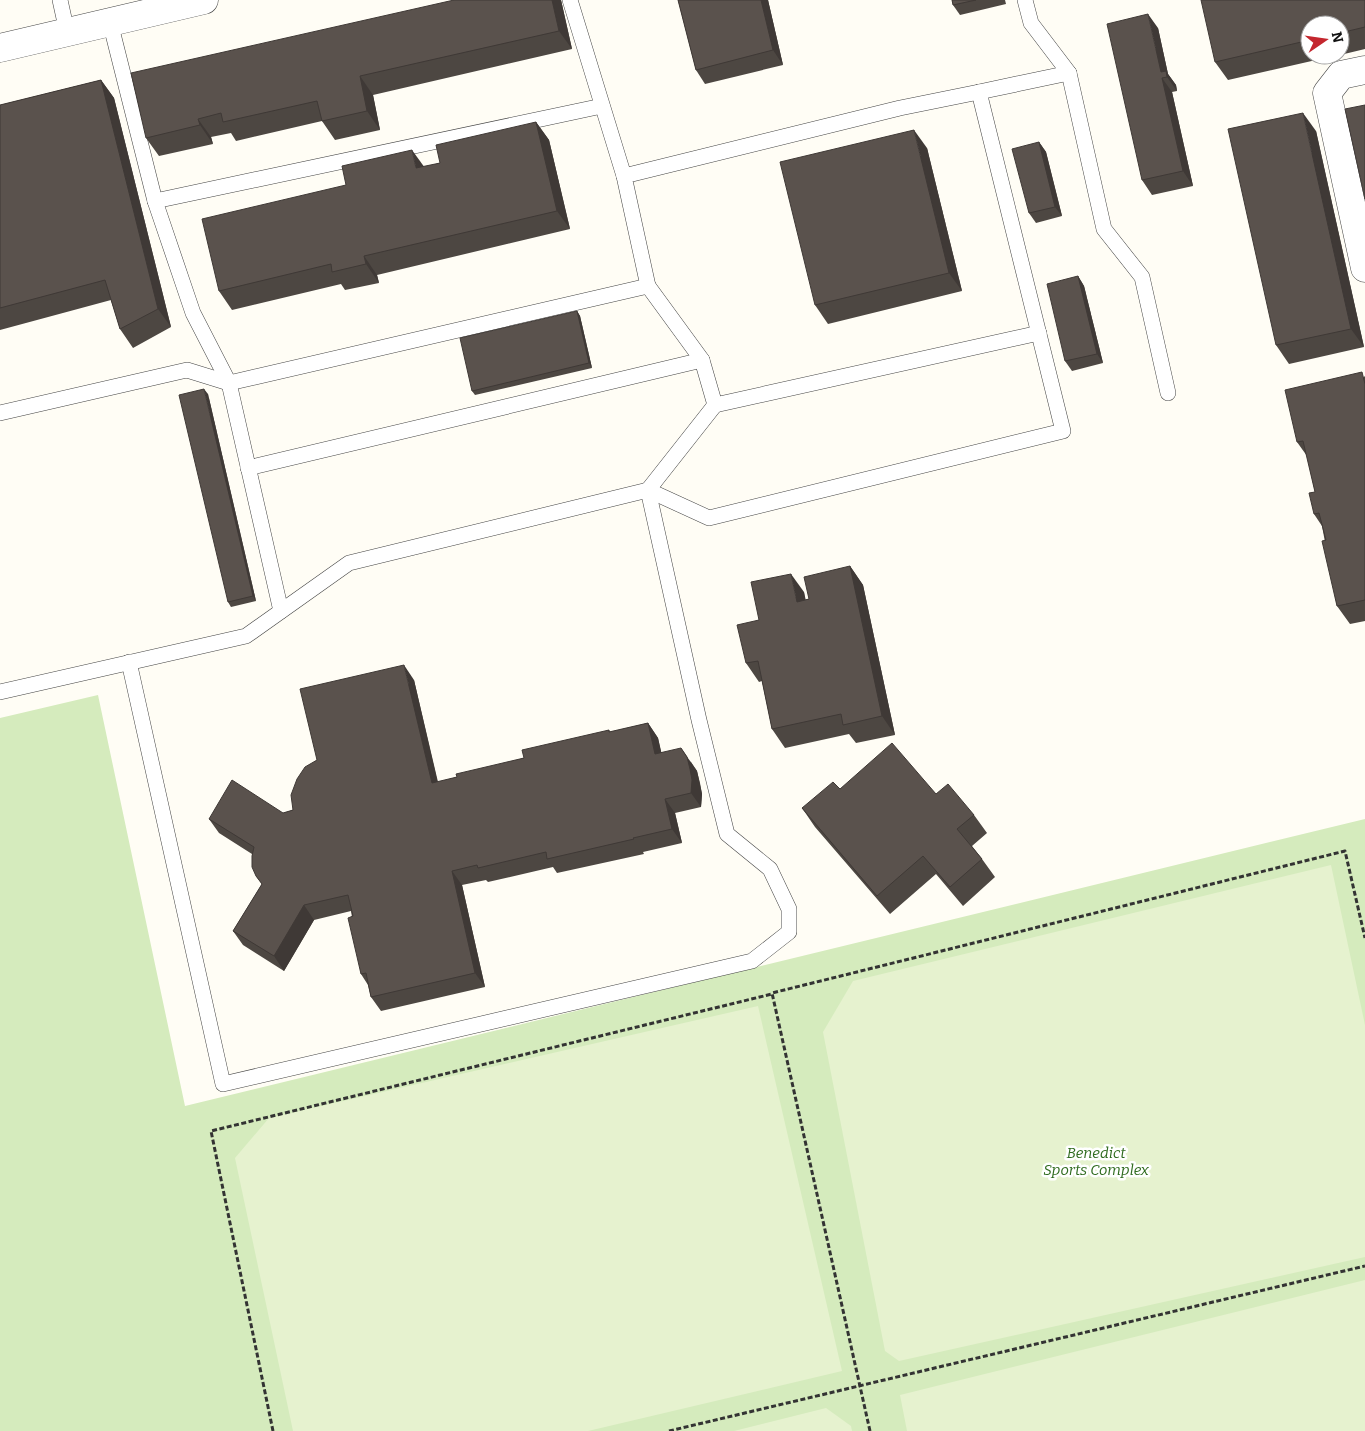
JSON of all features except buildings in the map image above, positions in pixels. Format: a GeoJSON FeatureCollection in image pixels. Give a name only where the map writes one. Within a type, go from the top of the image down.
{"type":"FeatureCollection","features":[{"type":"Feature","properties":{"kind":"street"},"geometry":{"type":"LineString","coordinates":[[0,48],[204,0]]}},
{"type":"Feature","properties":{"kind":"street"},"geometry":{"type":"LineString","coordinates":[[1365,70],[1341,74],[1327,93],[1365,268]]}},
{"type":"Feature","properties":{"kind":"lane"},"geometry":{"type":"LineString","coordinates":[[60,0],[67,32]]}},
{"type":"Feature","properties":{"kind":"lane"},"geometry":{"type":"LineString","coordinates":[[570,0],[624,176],[648,286],[702,360],[715,405]]}},
{"type":"Feature","properties":{"kind":"lane"},"geometry":{"type":"LineString","coordinates":[[1025,0],[1031,22],[1069,73],[1104,229],[1142,277],[1168,393]]}},
{"type":"Feature","properties":{"kind":"lane"},"geometry":{"type":"LineString","coordinates":[[110,22],[155,201],[193,313],[229,383],[281,611]]}},
{"type":"Feature","properties":{"kind":"lane"},"geometry":{"type":"LineString","coordinates":[[624,176],[900,108],[1069,73]]}},
{"type":"Feature","properties":{"kind":"lane"},"geometry":{"type":"LineString","coordinates":[[648,490],[709,518],[1063,430],[979,92]]}},
{"type":"Feature","properties":{"kind":"lane"},"geometry":{"type":"LineString","coordinates":[[155,201],[602,106]]}},
{"type":"Feature","properties":{"kind":"lane"},"geometry":{"type":"LineString","coordinates":[[0,413],[187,370],[229,383],[648,286]]}},
{"type":"Feature","properties":{"kind":"lane"},"geometry":{"type":"LineString","coordinates":[[0,692],[246,636],[349,563],[648,490],[715,405],[1038,333]]}},
{"type":"Feature","properties":{"kind":"lane"},"geometry":{"type":"LineString","coordinates":[[248,468],[702,360]]}},
{"type":"Feature","properties":{"kind":"lane"},"geometry":{"type":"LineString","coordinates":[[129,662],[223,1084],[752,961],[789,932],[789,909],[770,869],[728,834],[699,720],[648,490]]}},
{"type":"Feature","properties":{"kind":"path"},"geometry":{"type":"LineString","coordinates":[[273,1431],[211,1131],[1345,851],[1365,938]]}},
{"type":"Feature","properties":{"kind":"path"},"geometry":{"type":"LineString","coordinates":[[772,994],[870,1431]]}},
{"type":"Feature","properties":{"kind":"path"},"geometry":{"type":"LineString","coordinates":[[669,1431],[1365,1266]]}},
{"type":"Feature","properties":{"kind":"green space","name":"Benedict Sports Complex"},"geometry":{"type":"Polygon","coordinates":[[[98,695],[185,1106],[1365,819],[1365,1431],[0,1431],[0,718],[98,695]]]}},
{"type":"Feature","properties":{"kind":"green space"},"geometry":{"type":"Polygon","coordinates":[[[1331,865],[1365,1025],[1365,1257],[899,1361],[885,1351],[823,1032],[853,981],[1331,865]]]}},
{"type":"Feature","properties":{"kind":"green space"},"geometry":{"type":"Polygon","coordinates":[[[758,1006],[842,1371],[588,1431],[293,1431],[235,1158],[269,1118],[758,1006]]]}},
{"type":"Feature","properties":{"kind":"green space"},"geometry":{"type":"Polygon","coordinates":[[[1365,1280],[1365,1431],[907,1431],[900,1395],[1365,1280]]]}},
{"type":"Feature","properties":{"kind":"green space"},"geometry":{"type":"Polygon","coordinates":[[[826,1408],[851,1426],[852,1431],[734,1431],[826,1408]]]}}]}
